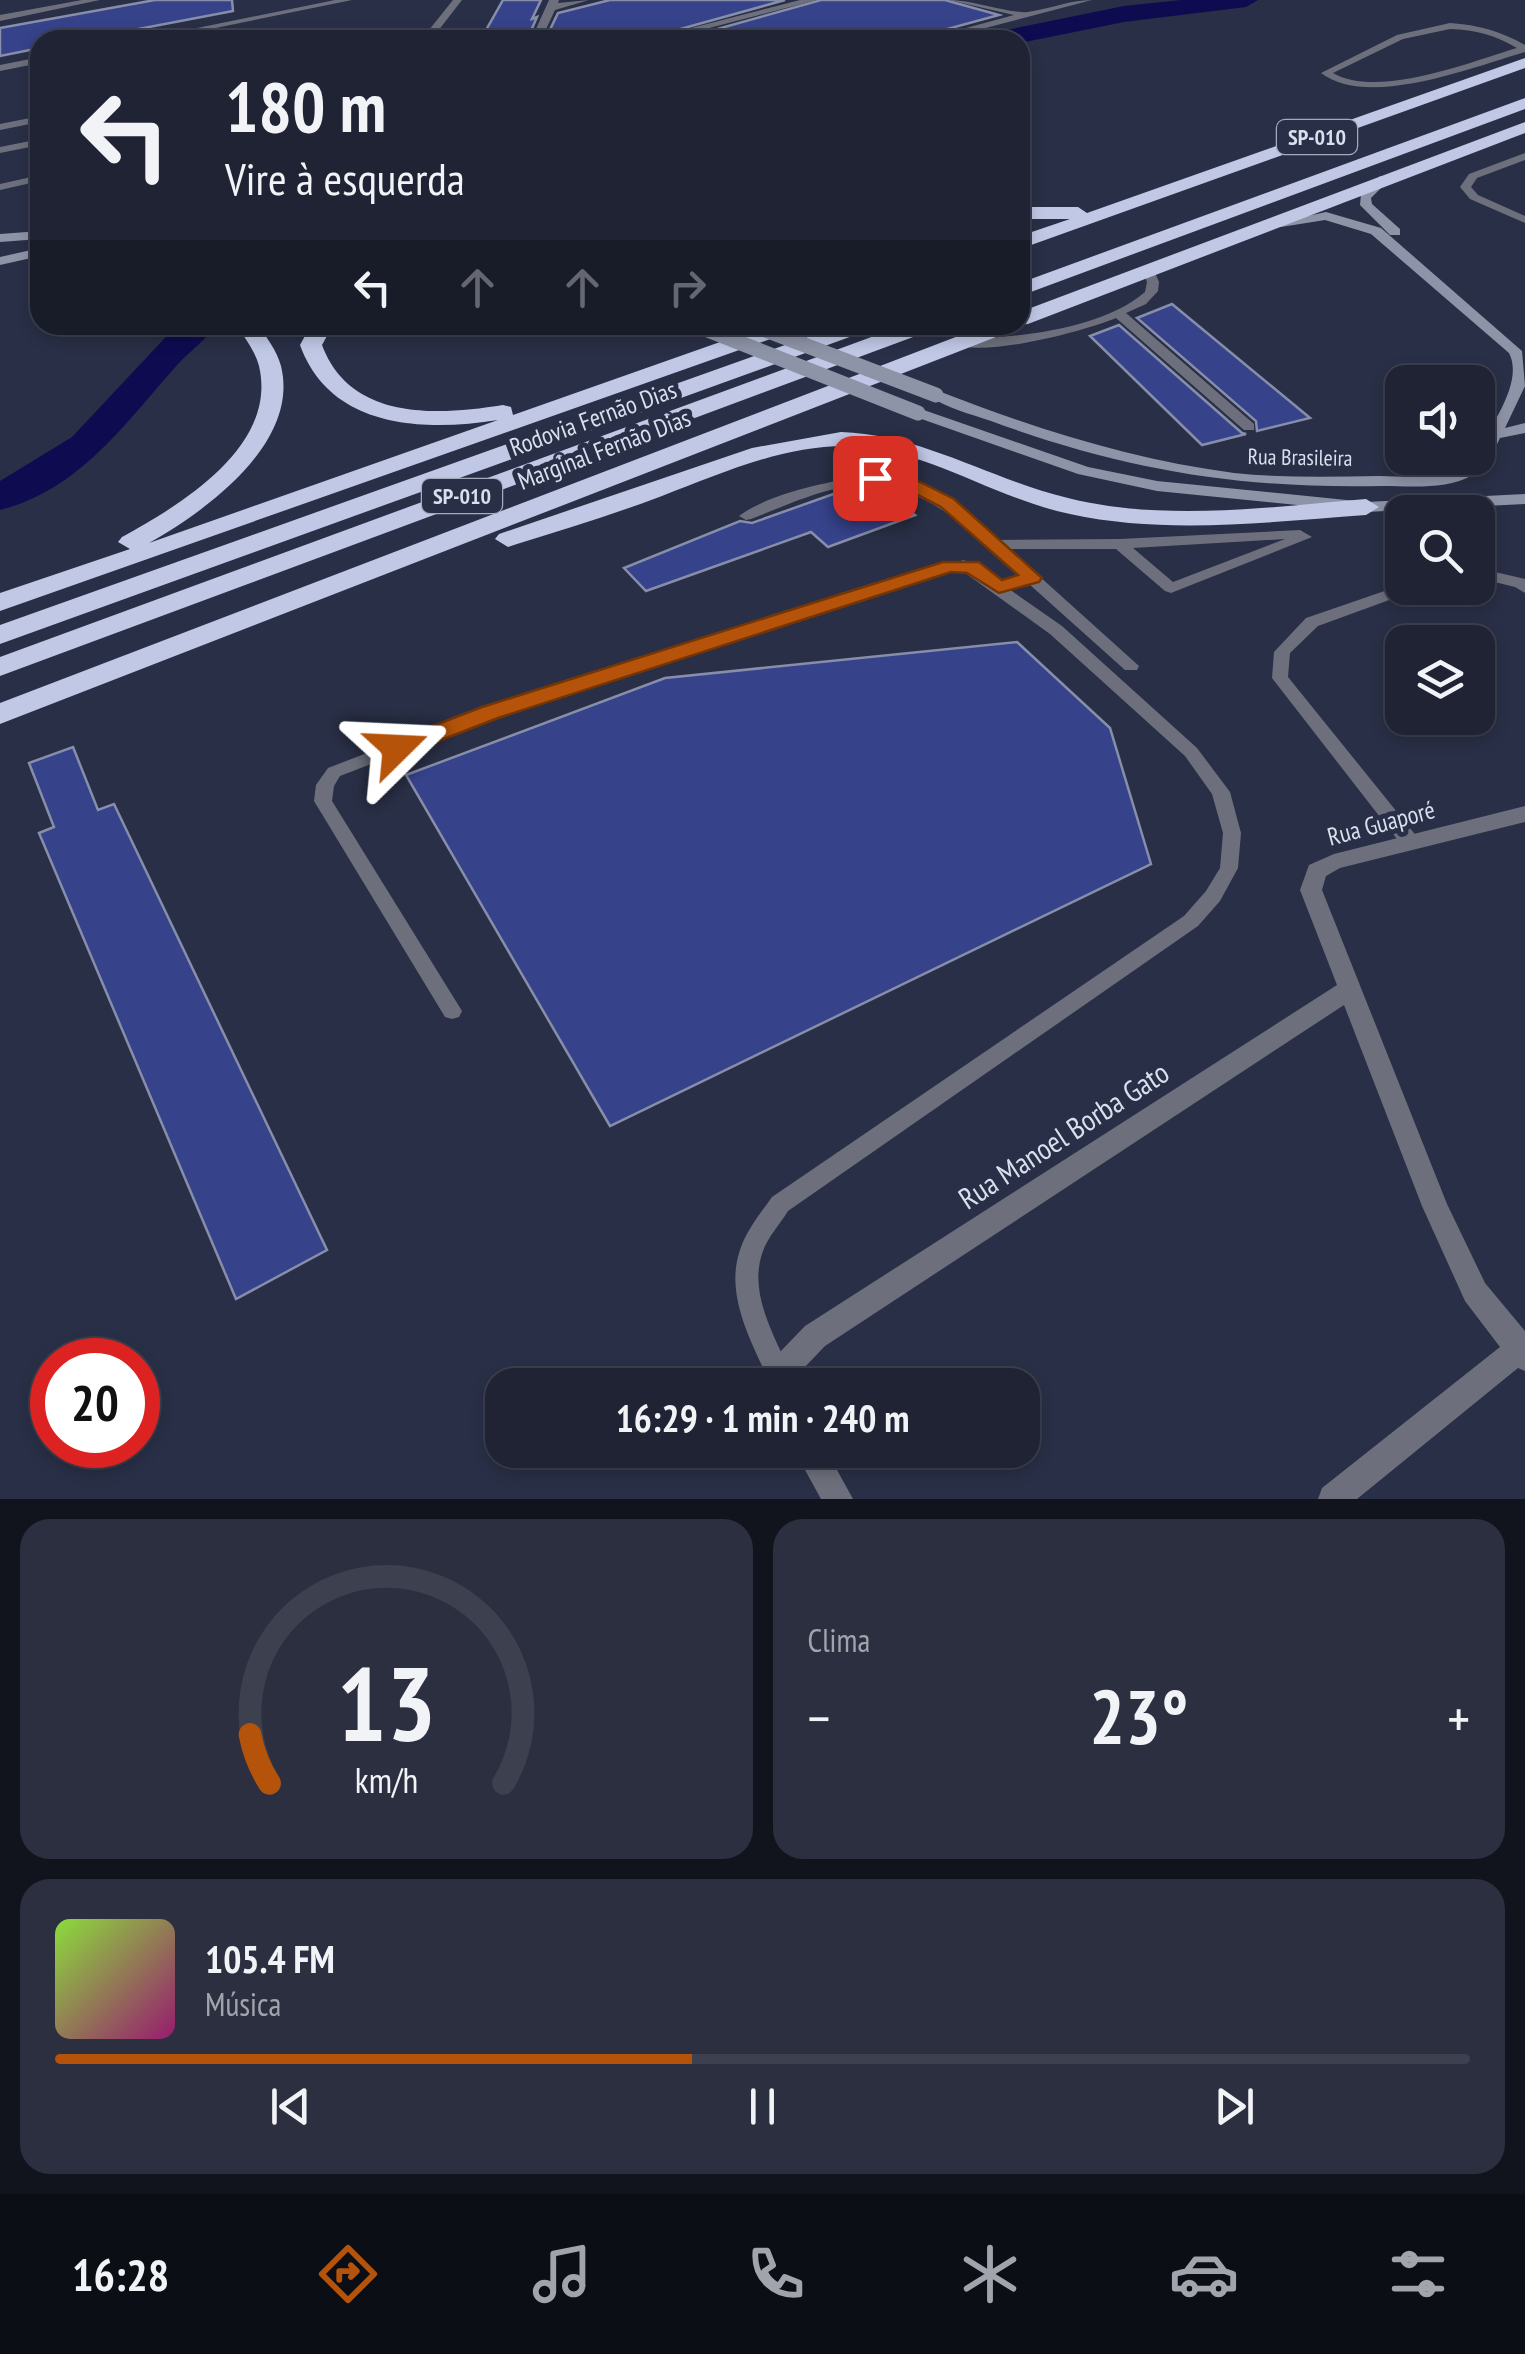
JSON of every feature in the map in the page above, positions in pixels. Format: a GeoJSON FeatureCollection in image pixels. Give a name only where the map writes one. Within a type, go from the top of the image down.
{"type":"FeatureCollection","features":[{"type":"Feature","properties":{"kind":"highway"},"geometry":{"type":"LineString","coordinates":[[1464,108],[1516,66]]}},
{"type":"Feature","properties":{"kind":"highway","name":"SP-010"},"geometry":{"type":"LineString","coordinates":[[1030,240],[1516,66]]}},
{"type":"Feature","properties":{"kind":"highway","name":"SP-010"},"geometry":{"type":"LineString","coordinates":[[1055,255],[1525,86]]}},
{"type":"Feature","properties":{"kind":"highway","name":"SP-010"},"geometry":{"type":"LineString","coordinates":[[1030,286],[1525,103]]}},
{"type":"Feature","properties":{"kind":"highway","name":"SP-010"},"geometry":{"type":"LineString","coordinates":[[1030,315],[1525,126]]}},
{"type":"Feature","properties":{"kind":"highway"},"geometry":{"type":"LineString","coordinates":[[1148,269],[1286,192]]}},
{"type":"Feature","properties":{"kind":"highway"},"geometry":{"type":"LineString","coordinates":[[1030,214],[1126,206]]}},
{"type":"Feature","properties":{"kind":"highway"},"geometry":{"type":"LineString","coordinates":[[0,604],[35,592],[196,505],[235,468],[257,432],[272,386],[264,351],[254,335]]}},
{"type":"Feature","properties":{"kind":"highway"},"geometry":{"type":"LineString","coordinates":[[317,335],[312,345],[320,375],[338,391],[382,410],[465,417],[604,390]]}},
{"type":"Feature","properties":{"kind":"highway","name":"SP-010"},"geometry":{"type":"LineString","coordinates":[[35,592],[760,335]]}},
{"type":"Feature","properties":{"kind":"highway","name":"Rodovia Fernão Dias"},"geometry":{"type":"LineString","coordinates":[[0,635],[834,335]]}},
{"type":"Feature","properties":{"kind":"highway","name":"Rodovia Fernão Dias"},"geometry":{"type":"LineString","coordinates":[[0,667],[897,335]]}},
{"type":"Feature","properties":{"kind":"highway","name":"Marginal Fernão Dias"},"geometry":{"type":"LineString","coordinates":[[0,714],[981,335]]}},
{"type":"Feature","properties":{"kind":"highway"},"geometry":{"type":"LineString","coordinates":[[337,585],[371,582],[754,456],[797,444],[843,438],[906,446],[1042,499],[1116,514],[1264,515],[1366,506]]}},
{"type":"Feature","properties":{"kind":"main road"},"geometry":{"type":"LineString","coordinates":[[1384,179],[1365,197],[1366,205],[1525,344]]}},
{"type":"Feature","properties":{"kind":"main road","name":"Rua Brasileira"},"geometry":{"type":"LineString","coordinates":[[1255,230],[1318,216],[1368,226],[1388,238],[1506,340],[1518,356],[1522,371],[1495,429]]}},
{"type":"Feature","properties":{"kind":"main road"},"geometry":{"type":"LineString","coordinates":[[0,238],[30,236]]}},
{"type":"Feature","properties":{"kind":"main road"},"geometry":{"type":"LineString","coordinates":[[0,260],[30,254]]}},
{"type":"Feature","properties":{"kind":"main road","name":"Rua Brasileira"},"geometry":{"type":"LineString","coordinates":[[721,335],[918,412],[1084,470],[1174,488],[1366,506],[1522,497]]}},
{"type":"Feature","properties":{"kind":"main road","name":"Rua Brasileira"},"geometry":{"type":"LineString","coordinates":[[778,335],[1082,448],[1158,466],[1238,478],[1442,480],[1456,475]]}},
{"type":"Feature","properties":{"kind":"main road"},"geometry":{"type":"LineString","coordinates":[[1495,434],[1525,428]]}},
{"type":"Feature","properties":{"kind":"street"},"geometry":{"type":"LineString","coordinates":[[540,30],[552,4],[584,0]]}},
{"type":"Feature","properties":{"kind":"street"},"geometry":{"type":"LineString","coordinates":[[690,30],[812,0]]}},
{"type":"Feature","properties":{"kind":"street"},"geometry":{"type":"LineString","coordinates":[[954,0],[1024,14]]}},
{"type":"Feature","properties":{"kind":"street"},"geometry":{"type":"LineString","coordinates":[[964,30],[1087,0]]}},
{"type":"Feature","properties":{"kind":"street","name":"Rua Guaporé"},"geometry":{"type":"LineString","coordinates":[[1348,990],[1315,904],[1312,882],[1326,865],[1525,814]]}},
{"type":"Feature","properties":{"kind":"street"},"geometry":{"type":"LineString","coordinates":[[1334,1499],[1523,1351],[1475,1292],[1435,1206],[1348,990]]}},
{"type":"Feature","properties":{"kind":"street","name":"Rua Manoel Borba Gato"},"geometry":{"type":"LineString","coordinates":[[788,1368],[815,1336],[1348,990]]}},
{"type":"Feature","properties":{"kind":"street"},"geometry":{"type":"LineString","coordinates":[[820,1468],[838,1499]]}},
{"type":"Feature","properties":{"kind":"lane"},"geometry":{"type":"LineString","coordinates":[[0,18],[96,0]]}},
{"type":"Feature","properties":{"kind":"lane"},"geometry":{"type":"LineString","coordinates":[[194,30],[348,0]]}},
{"type":"Feature","properties":{"kind":"lane"},"geometry":{"type":"LineString","coordinates":[[434,30],[458,0]]}},
{"type":"Feature","properties":{"kind":"lane"},"geometry":{"type":"LineString","coordinates":[[1448,23],[1492,28],[1525,49],[1388,83],[1336,81],[1326,73],[1386,44],[1448,23]]}},
{"type":"Feature","properties":{"kind":"lane"},"geometry":{"type":"LineString","coordinates":[[0,68],[30,62]]}},
{"type":"Feature","properties":{"kind":"lane"},"geometry":{"type":"LineString","coordinates":[[0,128],[30,121]]}},
{"type":"Feature","properties":{"kind":"lane"},"geometry":{"type":"LineString","coordinates":[[0,150],[30,144]]}},
{"type":"Feature","properties":{"kind":"lane"},"geometry":{"type":"LineString","coordinates":[[1525,156],[1473,176],[1464,186],[1474,197],[1525,220]]}},
{"type":"Feature","properties":{"kind":"lane"},"geometry":{"type":"LineString","coordinates":[[0,187],[30,180]]}},
{"type":"Feature","properties":{"kind":"lane"},"geometry":{"type":"LineString","coordinates":[[959,344],[1012,342],[1054,335],[1118,312],[1152,292],[1154,283],[1148,269]]}},
{"type":"Feature","properties":{"kind":"lane"},"geometry":{"type":"LineString","coordinates":[[1118,312],[1249,427]]}},
{"type":"Feature","properties":{"kind":"lane"},"geometry":{"type":"LineString","coordinates":[[746,516],[831,485],[875,478],[902,482],[932,494],[996,545],[1131,666]]}},
{"type":"Feature","properties":{"kind":"lane"},"geometry":{"type":"LineString","coordinates":[[996,545],[1120,544],[1298,534],[1305,538],[1171,588],[1120,544]]}},
{"type":"Feature","properties":{"kind":"lane"},"geometry":{"type":"LineString","coordinates":[[452,1011],[323,802],[324,785],[334,772],[490,712],[950,566],[972,567],[1056,630],[1190,752],[1222,792],[1232,833],[1229,868],[1214,896],[1191,921],[780,1204],[751,1251],[747,1284],[761,1334],[776,1368]]}},
{"type":"Feature","properties":{"kind":"lane"},"geometry":{"type":"LineString","coordinates":[[1495,577],[1525,588]]}},
{"type":"Feature","properties":{"kind":"lane"},"geometry":{"type":"LineString","coordinates":[[999,587],[1032,578]]}},
{"type":"Feature","properties":{"kind":"lane"},"geometry":{"type":"LineString","coordinates":[[1385,596],[1312,622],[1282,652],[1280,678],[1411,843]]}},
{"type":"Feature","properties":{"kind":"building"},"geometry":{"type":"Polygon","coordinates":[[[155,0],[232,0],[233,11],[133,30],[30,30],[30,50],[0,56],[0,28],[155,0]]]}},
{"type":"Feature","properties":{"kind":"building"},"geometry":{"type":"Polygon","coordinates":[[[503,0],[541,0],[531,30],[486,30],[503,0]]]}},
{"type":"Feature","properties":{"kind":"building"},"geometry":{"type":"Polygon","coordinates":[[[610,0],[785,0],[677,30],[550,30],[558,13],[610,0]]]}},
{"type":"Feature","properties":{"kind":"building"},"geometry":{"type":"Polygon","coordinates":[[[821,0],[945,0],[999,15],[944,30],[714,30],[821,0]]]}},
{"type":"Feature","properties":{"kind":"building"},"geometry":{"type":"Polygon","coordinates":[[[1172,304],[1310,418],[1257,431],[1256,421],[1137,318],[1172,304]]]}},
{"type":"Feature","properties":{"kind":"building"},"geometry":{"type":"Polygon","coordinates":[[[1119,325],[1246,434],[1202,445],[1090,336],[1119,325]]]}},
{"type":"Feature","properties":{"kind":"building"},"geometry":{"type":"Polygon","coordinates":[[[883,491],[915,515],[828,547],[811,532],[646,591],[624,568],[740,521],[752,523],[839,492],[883,491]]]}},
{"type":"Feature","properties":{"kind":"building"},"geometry":{"type":"Polygon","coordinates":[[[1017,642],[1110,728],[1151,864],[610,1126],[406,775],[665,678],[1017,642]]]}},
{"type":"Feature","properties":{"kind":"building"},"geometry":{"type":"Polygon","coordinates":[[[73,747],[98,810],[114,804],[327,1250],[236,1299],[39,833],[54,827],[29,763],[73,747]]]}},
{"type":"Feature","properties":{"kind":"waterway"},"geometry":{"type":"LineString","coordinates":[[1030,33],[1124,14],[1246,0]]}},
{"type":"Feature","properties":{"kind":"waterway"},"geometry":{"type":"LineString","coordinates":[[0,498],[60,465],[87,445],[187,335]]}},
{"type":"Feature","properties":{"kind":"route"},"geometry":{"type":"LineString","coordinates":[[397,748],[490,712],[950,566],[972,567],[999,587],[1032,578],[948,503],[914,486],[875,478]]}}]}
